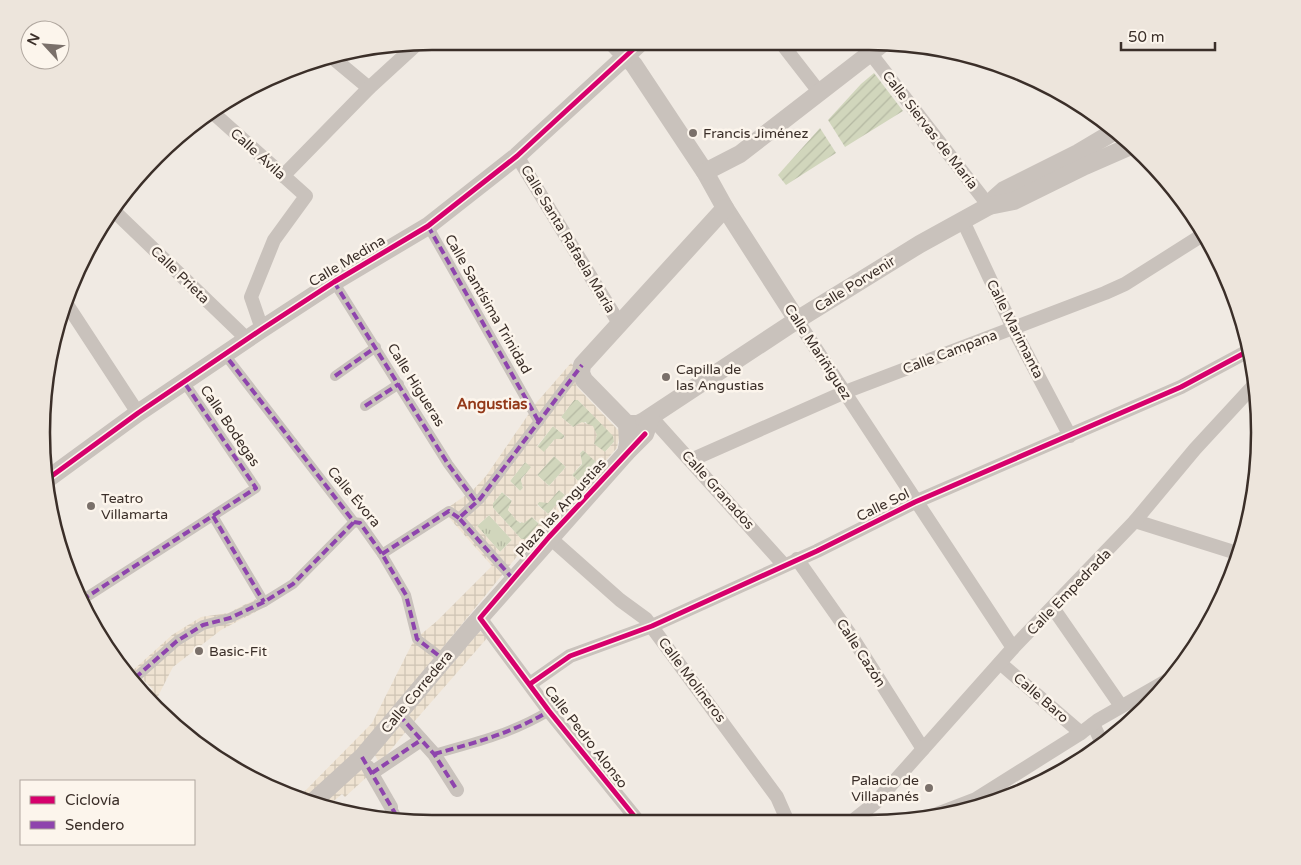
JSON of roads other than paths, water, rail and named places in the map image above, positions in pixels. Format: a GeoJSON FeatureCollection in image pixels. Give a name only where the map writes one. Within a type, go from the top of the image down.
{"type":"FeatureCollection","features":[{"type":"Feature","properties":{"kind":"street","name":"Calle Mariñiguez"},"geometry":{"type":"LineString","coordinates":[[619,50],[634,65],[705,172],[725,208],[797,320],[915,502],[1013,648]]}},
{"type":"Feature","properties":{"kind":"street","name":"Calle Medina"},"geometry":{"type":"LineString","coordinates":[[52,475],[138,413],[255,334],[334,282],[428,226],[517,156],[631,50]]}},
{"type":"Feature","properties":{"kind":"street"},"geometry":{"type":"LineString","coordinates":[[787,50],[820,93]]}},
{"type":"Feature","properties":{"kind":"street"},"geometry":{"type":"LineString","coordinates":[[705,172],[740,154],[874,50]]}},
{"type":"Feature","properties":{"kind":"street","name":"Calle Siervas de María"},"geometry":{"type":"LineString","coordinates":[[877,50],[989,206]]}},
{"type":"Feature","properties":{"kind":"street"},"geometry":{"type":"LineString","coordinates":[[283,176],[369,88],[410,51]]}},
{"type":"Feature","properties":{"kind":"street"},"geometry":{"type":"LineString","coordinates":[[338,62],[369,88]]}},
{"type":"Feature","properties":{"kind":"street","name":"Calle Ávila"},"geometry":{"type":"LineString","coordinates":[[218,116],[306,196],[274,240],[252,297],[255,334]]}},
{"type":"Feature","properties":{"kind":"street","name":"Calle Porvenir"},"geometry":{"type":"LineString","coordinates":[[989,206],[1004,190],[1078,153],[1109,135]]}},
{"type":"Feature","properties":{"kind":"street","name":"Calle Porvenir"},"geometry":{"type":"LineString","coordinates":[[627,424],[638,424],[651,417],[797,320],[920,244],[989,206],[1014,201],[1125,148]]}},
{"type":"Feature","properties":{"kind":"street"},"geometry":{"type":"LineString","coordinates":[[382,554],[449,511],[459,518],[476,502],[582,365],[619,322],[725,208],[720,189],[721,180],[725,171],[740,154]]}},
{"type":"Feature","properties":{"kind":"street","name":"Calle Santa Rafaela María"},"geometry":{"type":"LineString","coordinates":[[517,156],[619,322]]}},
{"type":"Feature","properties":{"kind":"street","name":"Calle Prieta"},"geometry":{"type":"LineString","coordinates":[[118,214],[255,334]]}},
{"type":"Feature","properties":{"kind":"street","name":"Calle Marimanta"},"geometry":{"type":"LineString","coordinates":[[963,221],[1013,328],[1070,436]]}},
{"type":"Feature","properties":{"kind":"street","name":"Calle Santísima Trinidad"},"geometry":{"type":"LineString","coordinates":[[428,226],[538,422]]}},
{"type":"Feature","properties":{"kind":"street","name":"Calle Campana"},"geometry":{"type":"LineString","coordinates":[[691,460],[845,392],[1125,284],[1198,238]]}},
{"type":"Feature","properties":{"kind":"street","name":"Calle Higueras"},"geometry":{"type":"LineString","coordinates":[[334,282],[448,464],[476,502]]}},
{"type":"Feature","properties":{"kind":"street"},"geometry":{"type":"LineString","coordinates":[[70,309],[138,413]]}},
{"type":"Feature","properties":{"kind":"street"},"geometry":{"type":"LineString","coordinates":[[335,376],[376,347]]}},
{"type":"Feature","properties":{"kind":"street","name":"Calle Sol"},"geometry":{"type":"LineString","coordinates":[[530,684],[570,656],[652,626],[915,502],[1181,387],[1243,354]]}},
{"type":"Feature","properties":{"kind":"street","name":"Calle Évora"},"geometry":{"type":"LineString","coordinates":[[229,360],[354,522],[360,523],[382,554],[406,595],[417,638],[442,658]]}},
{"type":"Feature","properties":{"kind":"street"},"geometry":{"type":"LineString","coordinates":[[582,365],[581,373],[584,380],[627,424],[628,443],[626,453]]}},
{"type":"Feature","properties":{"kind":"street","name":"Calle Bodegas"},"geometry":{"type":"LineString","coordinates":[[87,597],[256,488],[184,382]]}},
{"type":"Feature","properties":{"kind":"street"},"geometry":{"type":"LineString","coordinates":[[365,406],[399,384]]}},
{"type":"Feature","properties":{"kind":"street","name":"Calle Empedrada"},"geometry":{"type":"LineString","coordinates":[[868,815],[880,798],[1013,648],[1136,522],[1195,449],[1249,392]]}},
{"type":"Feature","properties":{"kind":"street"},"geometry":{"type":"LineString","coordinates":[[626,453],[645,434],[651,417]]}},
{"type":"Feature","properties":{"kind":"street","name":"Calle Granados"},"geometry":{"type":"LineString","coordinates":[[651,417],[784,565]]}},
{"type":"Feature","properties":{"kind":"street","name":"Plaza las Angustias"},"geometry":{"type":"LineString","coordinates":[[459,518],[513,579],[626,453]]}},
{"type":"Feature","properties":{"kind":"street"},"geometry":{"type":"LineString","coordinates":[[213,516],[264,602]]}},
{"type":"Feature","properties":{"kind":"street"},"geometry":{"type":"LineString","coordinates":[[138,676],[177,641],[196,629],[230,618],[264,602],[293,584],[354,522]]}},
{"type":"Feature","properties":{"kind":"street"},"geometry":{"type":"LineString","coordinates":[[1136,522],[1232,552]]}},
{"type":"Feature","properties":{"kind":"street","name":"Calle Molineros"},"geometry":{"type":"LineString","coordinates":[[549,537],[652,626],[777,797],[785,815]]}},
{"type":"Feature","properties":{"kind":"street","name":"Calle Cazón"},"geometry":{"type":"LineString","coordinates":[[797,559],[852,637],[923,749]]}},
{"type":"Feature","properties":{"kind":"street","name":"Calle Corredera"},"geometry":{"type":"LineString","coordinates":[[318,797],[362,757],[513,579]]}},
{"type":"Feature","properties":{"kind":"street"},"geometry":{"type":"LineString","coordinates":[[1053,608],[1121,706]]}},
{"type":"Feature","properties":{"kind":"street","name":"Calle Pedro Alonso"},"geometry":{"type":"LineString","coordinates":[[480,618],[549,712],[633,815]]}},
{"type":"Feature","properties":{"kind":"street","name":"Calle Baro"},"geometry":{"type":"LineString","coordinates":[[1000,663],[1081,733]]}},
{"type":"Feature","properties":{"kind":"street"},"geometry":{"type":"LineString","coordinates":[[989,796],[1093,724],[1154,687]]}},
{"type":"Feature","properties":{"kind":"street"},"geometry":{"type":"LineString","coordinates":[[434,754],[502,735],[525,726],[549,712]]}},
{"type":"Feature","properties":{"kind":"street"},"geometry":{"type":"LineString","coordinates":[[399,715],[434,754],[457,790]]}},
{"type":"Feature","properties":{"kind":"street"},"geometry":{"type":"LineString","coordinates":[[1093,724],[1099,737]]}},
{"type":"Feature","properties":{"kind":"street","name":"Calle Corredera"},"geometry":{"type":"LineString","coordinates":[[372,773],[421,740]]}},
{"type":"Feature","properties":{"kind":"street"},"geometry":{"type":"LineString","coordinates":[[362,757],[395,813]]}},
{"type":"Feature","properties":{"kind":"place","name":"Francis Jiménez"},"geometry":{"type":"Point","coordinates":[693,133]}},
{"type":"Feature","properties":{"kind":"place","name":"Capilla de las Angustias"},"geometry":{"type":"Point","coordinates":[666,377]}},
{"type":"Feature","properties":{"kind":"place","name":"Teatro Villamarta"},"geometry":{"type":"Point","coordinates":[91,506]}},
{"type":"Feature","properties":{"kind":"place","name":"Basic-Fit"},"geometry":{"type":"Point","coordinates":[199,651]}},
{"type":"Feature","properties":{"kind":"place","name":"Palacio de Villapanés"},"geometry":{"type":"Point","coordinates":[929,788]}},
{"type":"Feature","properties":{"kind":"district","name":"Angustias"},"geometry":{"type":"Point","coordinates":[492,404]}}]}
